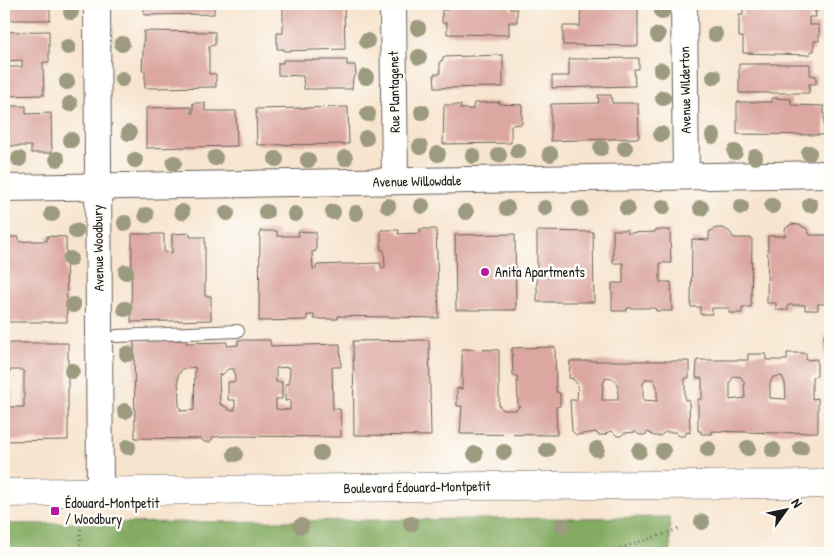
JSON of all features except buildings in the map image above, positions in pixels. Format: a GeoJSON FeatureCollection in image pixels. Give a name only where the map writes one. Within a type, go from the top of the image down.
{"type":"FeatureCollection","features":[{"type":"Feature","properties":{"kind":"street","name":"Avenue Woodbury"},"geometry":{"type":"LineString","coordinates":[[97,4],[100,491]]}},
{"type":"Feature","properties":{"kind":"street","name":"Rue Plantagenet"},"geometry":{"type":"LineString","coordinates":[[393,4],[395,181]]}},
{"type":"Feature","properties":{"kind":"street","name":"Avenue Wilderton"},"geometry":{"type":"LineString","coordinates":[[684,4],[686,176]]}},
{"type":"Feature","properties":{"kind":"street","name":"Avenue Willowdale"},"geometry":{"type":"LineString","coordinates":[[4,188],[830,174]]}},
{"type":"Feature","properties":{"kind":"street","name":"Boulevard Édouard-Montpetit"},"geometry":{"type":"LineString","coordinates":[[4,493],[482,486],[830,484]]}},
{"type":"Feature","properties":{"kind":"lane"},"geometry":{"type":"LineString","coordinates":[[117,336],[238,331]]}},
{"type":"Feature","properties":{"kind":"path"},"geometry":{"type":"LineString","coordinates":[[80,519],[81,553]]}},
{"type":"Feature","properties":{"kind":"path"},"geometry":{"type":"LineString","coordinates":[[606,553],[679,529]]}},
{"type":"Feature","properties":{"kind":"green space"},"geometry":{"type":"Polygon","coordinates":[[[669,517],[671,553],[4,553],[4,524],[669,517]]]}},
{"type":"Feature","properties":{"kind":"place","name":"Anita Apartments"},"geometry":{"type":"Point","coordinates":[485,272]}},
{"type":"Feature","properties":{"kind":"place","name":"Édouard-Montpetit / Woodbury"},"geometry":{"type":"Point","coordinates":[55,511]}}]}
